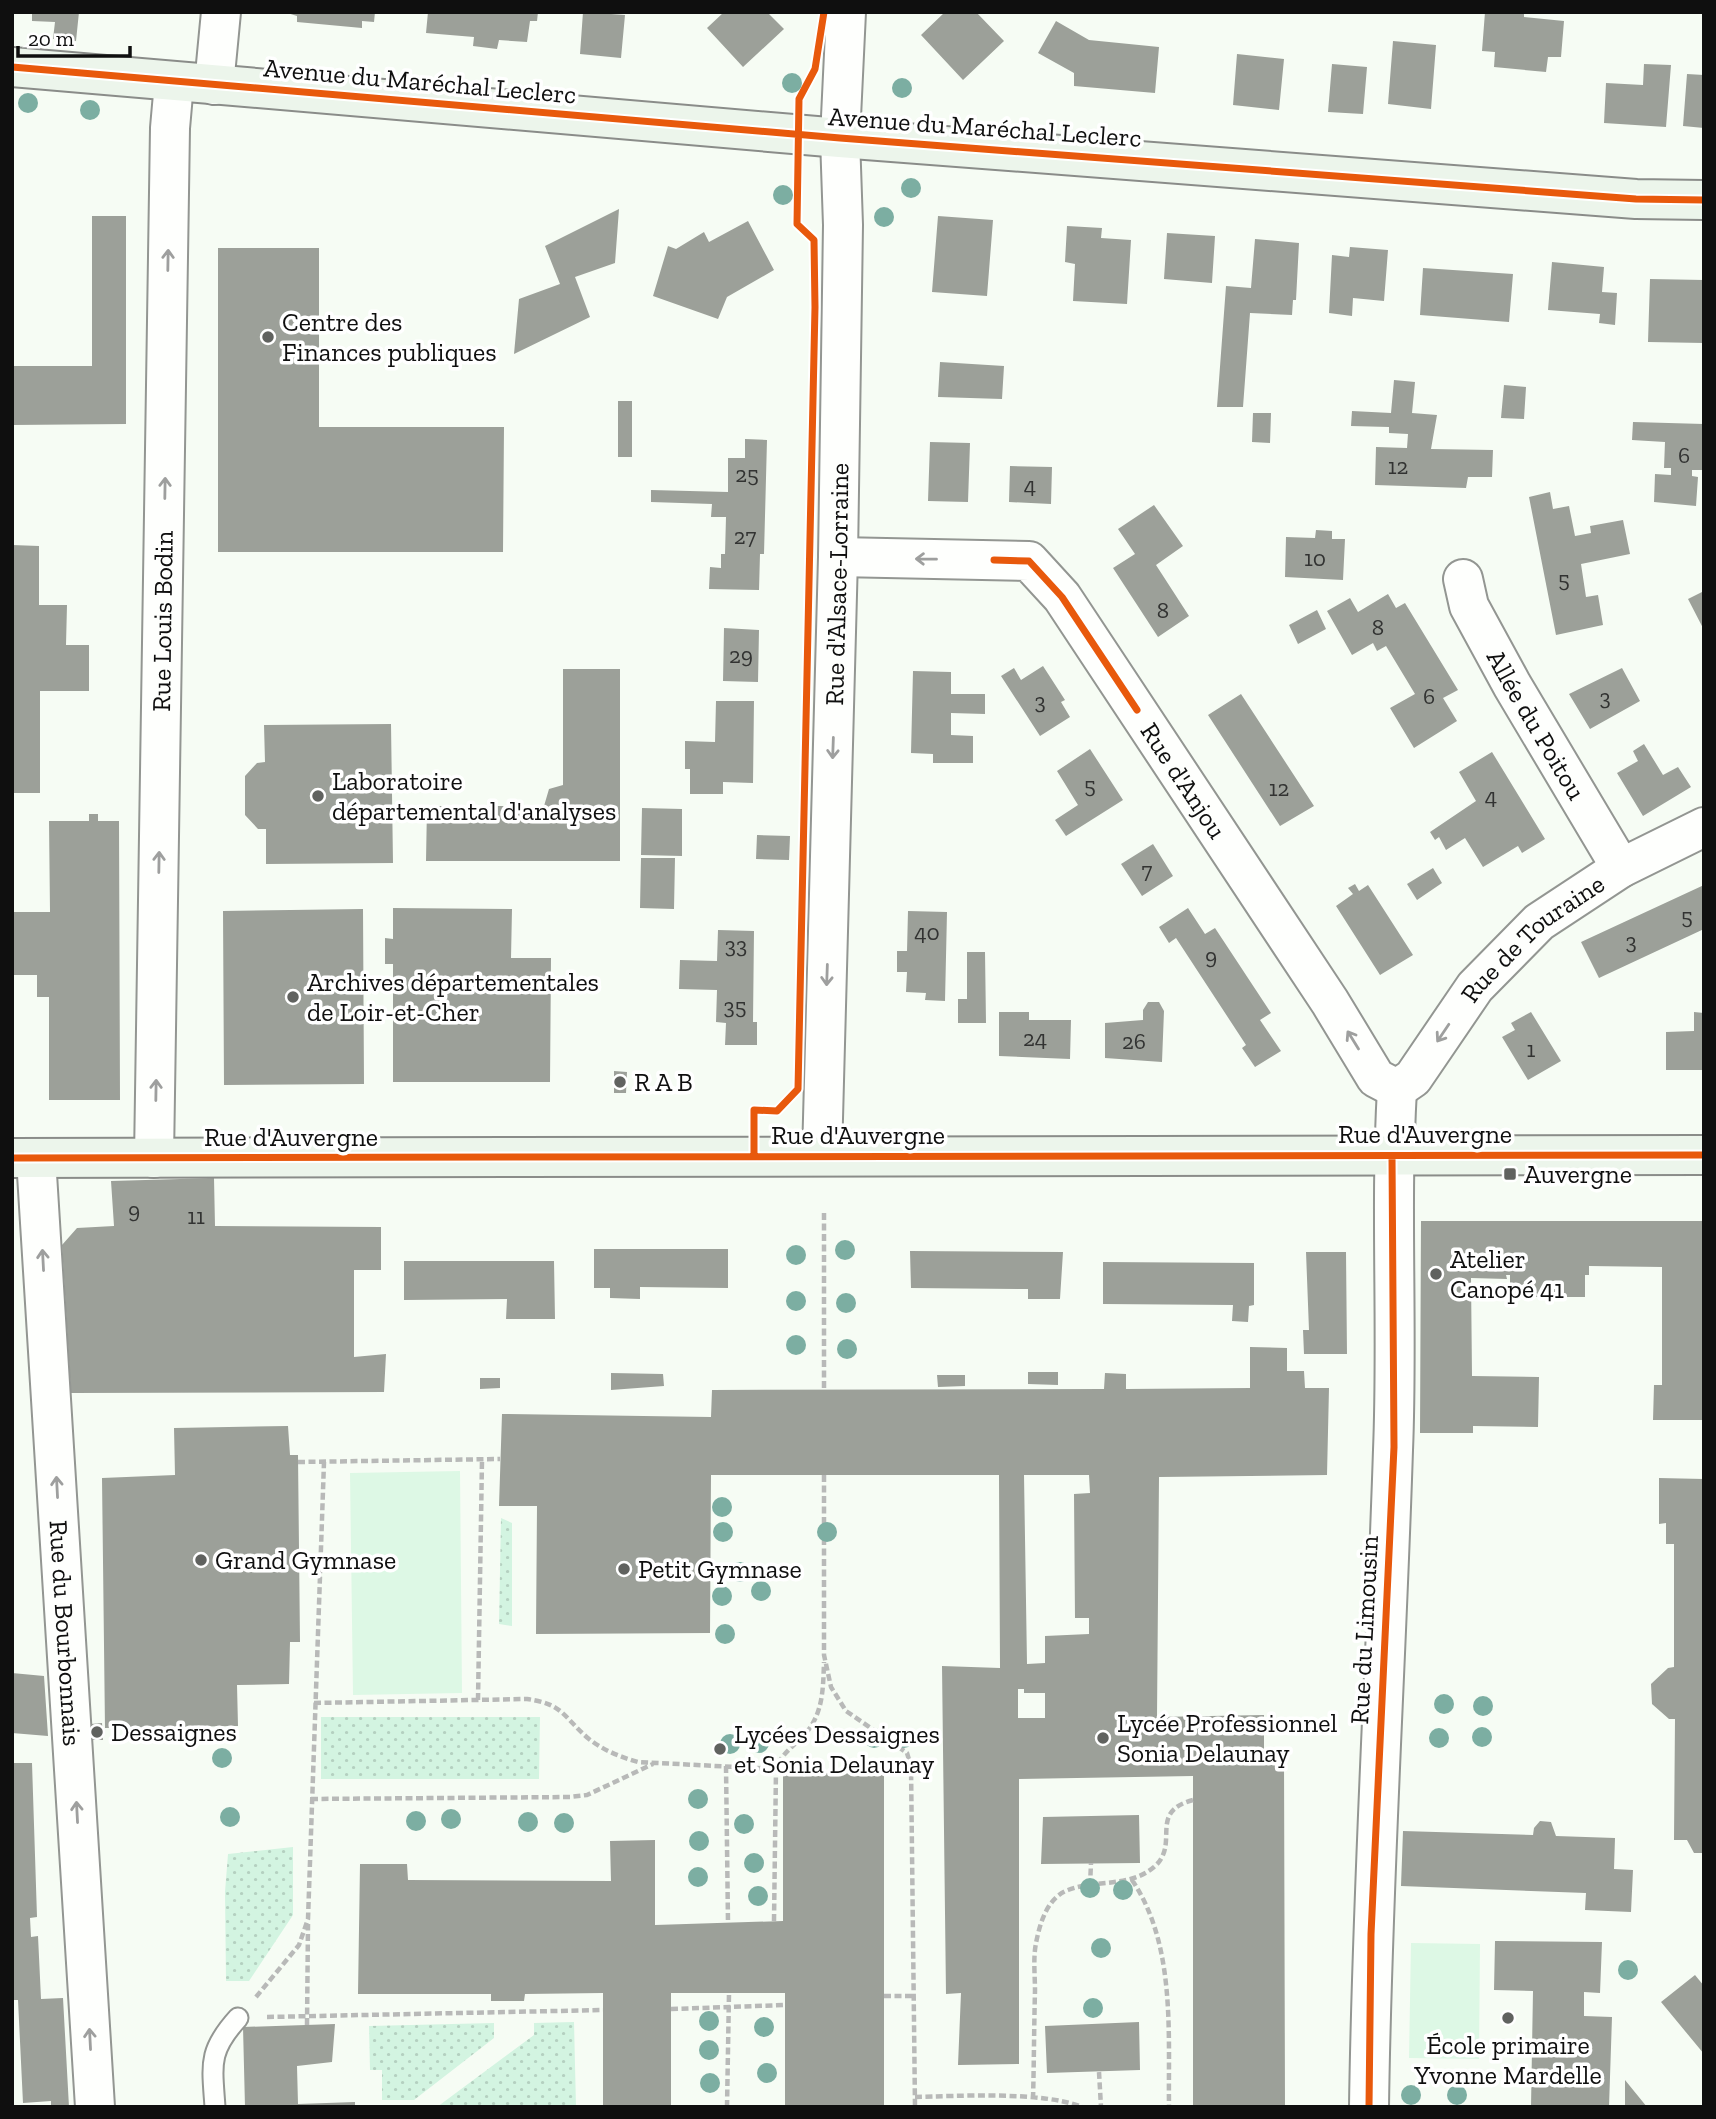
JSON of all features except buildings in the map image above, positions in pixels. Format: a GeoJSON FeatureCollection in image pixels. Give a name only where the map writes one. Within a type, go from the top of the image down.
{"type":"FeatureCollection","features":[{"type":"Feature","properties":{"kind":"main road","name":"Avenue du Maréchal Leclerc"},"geometry":{"type":"LineString","coordinates":[[12,67],[174,83],[840,138],[1636,199],[1704,201]]}},
{"type":"Feature","properties":{"kind":"main road","name":"Rue d'Auvergne"},"geometry":{"type":"LineString","coordinates":[[24,1158],[1704,1155]]}},
{"type":"Feature","properties":{"kind":"street"},"geometry":{"type":"LineString","coordinates":[[214,85],[221,12]]}},
{"type":"Feature","properties":{"kind":"street","name":"Rue d'Alsace-Lorraine"},"geometry":{"type":"LineString","coordinates":[[822,1156],[838,557],[843,225],[840,138],[846,12]]}},
{"type":"Feature","properties":{"kind":"street","name":"Rue Louis Bodin"},"geometry":{"type":"LineString","coordinates":[[155,1158],[170,128],[174,83]]}},
{"type":"Feature","properties":{"kind":"street","name":"Rue d'Anjou"},"geometry":{"type":"LineString","coordinates":[[838,557],[1029,561],[1062,597],[1330,1002],[1376,1078],[1397,1089]]}},
{"type":"Feature","properties":{"kind":"street","name":"Allée du Poitou"},"geometry":{"type":"LineString","coordinates":[[1463,579],[1469,606],[1506,674],[1621,868]]}},
{"type":"Feature","properties":{"kind":"street","name":"Rue de Touraine"},"geometry":{"type":"LineString","coordinates":[[1397,1089],[1413,1078],[1475,987],[1539,922],[1621,868],[1704,827]]}},
{"type":"Feature","properties":{"kind":"street","name":"Rue du Limousin"},"geometry":{"type":"LineString","coordinates":[[1369,2107],[1371,1934],[1394,1447],[1392,1156],[1397,1089]]}},
{"type":"Feature","properties":{"kind":"street","name":"Rue du Bourbonnais"},"geometry":{"type":"LineString","coordinates":[[24,1158],[94,2107]]}},
{"type":"Feature","properties":{"kind":"lane"},"geometry":{"type":"LineString","coordinates":[[215,2107],[211,2059],[214,2048],[238,2018]]}},
{"type":"Feature","properties":{"kind":"path"},"geometry":{"type":"LineString","coordinates":[[824,1213],[824,1390]]}},
{"type":"Feature","properties":{"kind":"path"},"geometry":{"type":"LineString","coordinates":[[298,1462],[500,1459]]}},
{"type":"Feature","properties":{"kind":"path"},"geometry":{"type":"LineString","coordinates":[[478,1700],[482,1460]]}},
{"type":"Feature","properties":{"kind":"path"},"geometry":{"type":"LineString","coordinates":[[307,2025],[311,1799],[324,1462]]}},
{"type":"Feature","properties":{"kind":"path"},"geometry":{"type":"LineString","coordinates":[[774,1922],[776,1769],[786,1751],[813,1725],[822,1702],[824,1475]]}},
{"type":"Feature","properties":{"kind":"path"},"geometry":{"type":"LineString","coordinates":[[824,1655],[831,1687],[846,1711],[906,1754],[911,1766],[915,2107]]}},
{"type":"Feature","properties":{"kind":"path"},"geometry":{"type":"LineString","coordinates":[[314,1703],[527,1699],[548,1702],[606,1750],[638,1762],[776,1769]]}},
{"type":"Feature","properties":{"kind":"path"},"geometry":{"type":"LineString","coordinates":[[311,1799],[579,1796],[662,1762]]}},
{"type":"Feature","properties":{"kind":"path"},"geometry":{"type":"LineString","coordinates":[[726,1766],[728,1923]]}},
{"type":"Feature","properties":{"kind":"path"},"geometry":{"type":"LineString","coordinates":[[1033,2099],[1035,1944],[1048,1906],[1056,1895],[1090,1886],[1132,1880],[1161,1859],[1170,1810],[1176,1804],[1193,1800]]}},
{"type":"Feature","properties":{"kind":"path"},"geometry":{"type":"LineString","coordinates":[[1090,1886],[1091,1863]]}},
{"type":"Feature","properties":{"kind":"path"},"geometry":{"type":"LineString","coordinates":[[1132,1880],[1143,1898],[1164,1971],[1167,1992],[1169,2107]]}},
{"type":"Feature","properties":{"kind":"path"},"geometry":{"type":"LineString","coordinates":[[238,2018],[293,1954],[308,1919]]}},
{"type":"Feature","properties":{"kind":"path"},"geometry":{"type":"LineString","coordinates":[[727,2107],[729,1993]]}},
{"type":"Feature","properties":{"kind":"path"},"geometry":{"type":"LineString","coordinates":[[884,1996],[914,1996]]}},
{"type":"Feature","properties":{"kind":"path"},"geometry":{"type":"LineString","coordinates":[[671,2009],[785,2005]]}},
{"type":"Feature","properties":{"kind":"path"},"geometry":{"type":"LineString","coordinates":[[238,2018],[603,2010]]}},
{"type":"Feature","properties":{"kind":"path"},"geometry":{"type":"LineString","coordinates":[[1099,2072],[1101,2107]]}},
{"type":"Feature","properties":{"kind":"path"},"geometry":{"type":"LineString","coordinates":[[915,2097],[974,2095],[1063,2101],[1082,2107]]}},
{"type":"Feature","properties":{"kind":"green space"},"geometry":{"type":"Polygon","coordinates":[[[460,1471],[462,1693],[353,1695],[350,1473],[460,1471]]]}},
{"type":"Feature","properties":{"kind":"green space"},"geometry":{"type":"Polygon","coordinates":[[[501,1518],[512,1523],[512,1626],[499,1624],[501,1518]]]}},
{"type":"Feature","properties":{"kind":"green space"},"geometry":{"type":"Polygon","coordinates":[[[321,1717],[540,1717],[539,1779],[321,1779],[321,1717]]]}},
{"type":"Feature","properties":{"kind":"green space"},"geometry":{"type":"Polygon","coordinates":[[[293,1847],[293,1915],[249,1981],[226,1981],[225,1892],[228,1854],[293,1847]]]}},
{"type":"Feature","properties":{"kind":"green space"},"geometry":{"type":"Polygon","coordinates":[[[1411,1943],[1480,1944],[1479,2059],[1409,2058],[1411,1943]]]}},
{"type":"Feature","properties":{"kind":"green space"},"geometry":{"type":"Polygon","coordinates":[[[574,2022],[576,2107],[437,2107],[534,2035],[534,2023],[574,2022]]]}},
{"type":"Feature","properties":{"kind":"green space"},"geometry":{"type":"Polygon","coordinates":[[[494,2023],[494,2038],[414,2100],[382,2100],[382,2070],[370,2070],[369,2026],[494,2023]]]}},
{"type":"Feature","properties":{"kind":"cycle path"},"geometry":{"type":"LineString","coordinates":[[754,1156],[754,1110],[777,1111],[798,1089],[815,307],[814,240],[797,224],[799,99],[815,69],[824,12]]}},
{"type":"Feature","properties":{"kind":"cycle path"},"geometry":{"type":"LineString","coordinates":[[12,67],[840,138],[1636,199],[1704,200]]}},
{"type":"Feature","properties":{"kind":"cycle path"},"geometry":{"type":"LineString","coordinates":[[994,560],[1029,561],[1062,597],[1137,710]]}},
{"type":"Feature","properties":{"kind":"cycle path"},"geometry":{"type":"LineString","coordinates":[[12,1158],[1704,1155]]}},
{"type":"Feature","properties":{"kind":"cycle path"},"geometry":{"type":"LineString","coordinates":[[1369,2107],[1371,1934],[1394,1447],[1392,1156]]}},
{"type":"Feature","properties":{"kind":"place","name":"Centre des Finances publiques"},"geometry":{"type":"Point","coordinates":[268,337]}},
{"type":"Feature","properties":{"kind":"place","name":"Laboratoire départemental d'analyses"},"geometry":{"type":"Point","coordinates":[318,796]}},
{"type":"Feature","properties":{"kind":"place","name":"Archives départementales de Loir-et-Cher"},"geometry":{"type":"Point","coordinates":[293,997]}},
{"type":"Feature","properties":{"kind":"place","name":"R A B"},"geometry":{"type":"Point","coordinates":[620,1082]}},
{"type":"Feature","properties":{"kind":"place","name":"Auvergne"},"geometry":{"type":"Point","coordinates":[1510,1174]}},
{"type":"Feature","properties":{"kind":"place","name":"Atelier Canopé 41"},"geometry":{"type":"Point","coordinates":[1436,1274]}},
{"type":"Feature","properties":{"kind":"place","name":"Grand Gymnase"},"geometry":{"type":"Point","coordinates":[201,1560]}},
{"type":"Feature","properties":{"kind":"place","name":"Petit Gymnase"},"geometry":{"type":"Point","coordinates":[624,1569]}},
{"type":"Feature","properties":{"kind":"place","name":"Dessaignes"},"geometry":{"type":"Point","coordinates":[97,1732]}},
{"type":"Feature","properties":{"kind":"place","name":"Lycée Professionnel Sonia Delaunay"},"geometry":{"type":"Point","coordinates":[1103,1738]}},
{"type":"Feature","properties":{"kind":"place","name":"Lycées Dessaignes et Sonia Delaunay"},"geometry":{"type":"Point","coordinates":[720,1749]}},
{"type":"Feature","properties":{"kind":"place","name":"École primaire Yvonne Mardelle"},"geometry":{"type":"Point","coordinates":[1508,2018]}}]}
